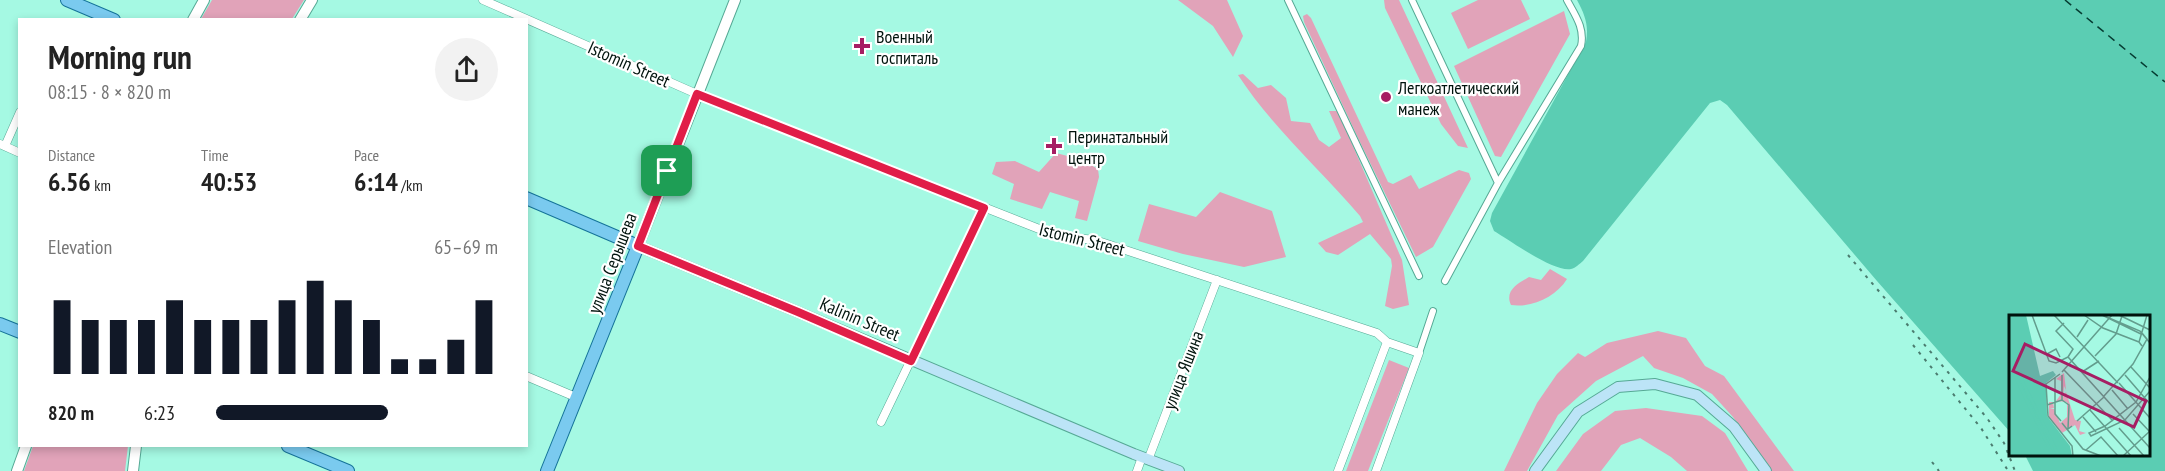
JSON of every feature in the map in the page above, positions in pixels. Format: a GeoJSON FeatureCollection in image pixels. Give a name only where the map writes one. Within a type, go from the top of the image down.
{"type":"FeatureCollection","features":[{"type":"Feature","properties":{"kind":"main road"},"geometry":{"type":"LineString","coordinates":[[67,0],[109,18]]}},
{"type":"Feature","properties":{"kind":"main road","name":"Kalinin Street"},"geometry":{"type":"LineString","coordinates":[[528,199],[1145,459],[1179,471]]}},
{"type":"Feature","properties":{"kind":"main road","name":"улица Серышева"},"geometry":{"type":"LineString","coordinates":[[547,471],[638,246]]}},
{"type":"Feature","properties":{"kind":"main road"},"geometry":{"type":"LineString","coordinates":[[0,324],[18,331]]}},
{"type":"Feature","properties":{"kind":"main road"},"geometry":{"type":"LineString","coordinates":[[1535,471],[1578,412],[1618,387],[1655,384],[1697,395],[1734,428],[1766,471]]}},
{"type":"Feature","properties":{"kind":"main road"},"geometry":{"type":"LineString","coordinates":[[290,447],[348,471]]}},
{"type":"Feature","properties":{"kind":"street"},"geometry":{"type":"LineString","coordinates":[[194,18],[204,0]]}},
{"type":"Feature","properties":{"kind":"street"},"geometry":{"type":"LineString","coordinates":[[301,18],[312,0]]}},
{"type":"Feature","properties":{"kind":"street","name":"Istomin Street"},"geometry":{"type":"LineString","coordinates":[[483,0],[524,18]]}},
{"type":"Feature","properties":{"kind":"street","name":"улица Серышева"},"geometry":{"type":"LineString","coordinates":[[638,246],[735,0]]}},
{"type":"Feature","properties":{"kind":"street"},"geometry":{"type":"LineString","coordinates":[[1288,0],[1419,276]]}},
{"type":"Feature","properties":{"kind":"street"},"geometry":{"type":"LineString","coordinates":[[1412,0],[1498,183]]}},
{"type":"Feature","properties":{"kind":"street"},"geometry":{"type":"LineString","coordinates":[[1444,281],[1498,183],[1581,46],[1583,35],[1580,23],[1567,0]]}},
{"type":"Feature","properties":{"kind":"street","name":"Istomin Street"},"geometry":{"type":"LineString","coordinates":[[528,20],[697,94],[1057,236],[1095,240],[1377,333],[1388,342],[1419,353]]}},
{"type":"Feature","properties":{"kind":"street"},"geometry":{"type":"LineString","coordinates":[[18,116],[2,145],[18,152]]}},
{"type":"Feature","properties":{"kind":"street"},"geometry":{"type":"LineString","coordinates":[[881,422],[984,208]]}},
{"type":"Feature","properties":{"kind":"street","name":"улица Яшина"},"geometry":{"type":"LineString","coordinates":[[1137,471],[1145,459],[1217,280]]}},
{"type":"Feature","properties":{"kind":"street"},"geometry":{"type":"LineString","coordinates":[[1376,471],[1433,311]]}},
{"type":"Feature","properties":{"kind":"street"},"geometry":{"type":"LineString","coordinates":[[1338,471],[1388,342]]}},
{"type":"Feature","properties":{"kind":"street"},"geometry":{"type":"LineString","coordinates":[[528,377],[578,398]]}},
{"type":"Feature","properties":{"kind":"street"},"geometry":{"type":"LineString","coordinates":[[17,471],[26,447]]}},
{"type":"Feature","properties":{"kind":"street"},"geometry":{"type":"LineString","coordinates":[[133,471],[135,447]]}},
{"type":"Feature","properties":{"kind":"shaded area"},"geometry":{"type":"Polygon","coordinates":[[[212,0],[304,0],[293,18],[202,18],[212,0]]]}},
{"type":"Feature","properties":{"kind":"shaded area"},"geometry":{"type":"Polygon","coordinates":[[[1178,0],[1227,0],[1243,36],[1233,57],[1213,26],[1178,0]]]}},
{"type":"Feature","properties":{"kind":"shaded area"},"geometry":{"type":"Polygon","coordinates":[[[1384,0],[1399,0],[1468,148],[1458,146],[1441,124],[1385,8],[1384,0]]]}},
{"type":"Feature","properties":{"kind":"shaded area"},"geometry":{"type":"Polygon","coordinates":[[[1478,0],[1521,0],[1530,19],[1468,49],[1451,13],[1478,0]]]}},
{"type":"Feature","properties":{"kind":"shaded area"},"geometry":{"type":"Polygon","coordinates":[[[1577,0],[2165,0],[2165,471],[2033,471],[2026,456],[2150,456],[2150,315],[2009,315],[2009,431],[1727,105],[1720,100],[1710,103],[1583,261],[1574,268],[1563,269],[1543,261],[1494,231],[1490,221],[1492,213],[1586,42],[1586,20],[1577,0]]]}},
{"type":"Feature","properties":{"kind":"shaded area"},"geometry":{"type":"Polygon","coordinates":[[[1564,11],[1570,34],[1501,157],[1495,156],[1454,66],[1564,11]]]}},
{"type":"Feature","properties":{"kind":"shaded area"},"geometry":{"type":"Polygon","coordinates":[[[1307,14],[1311,18],[1388,182],[1393,184],[1411,175],[1419,189],[1459,170],[1469,173],[1471,179],[1433,247],[1416,257],[1304,22],[1303,16],[1307,14]]]}},
{"type":"Feature","properties":{"kind":"shaded area"},"geometry":{"type":"Polygon","coordinates":[[[1243,74],[1258,88],[1271,85],[1286,98],[1291,121],[1310,123],[1319,140],[1329,147],[1341,138],[1329,111],[1338,111],[1402,260],[1409,305],[1393,309],[1385,306],[1392,266],[1391,259],[1370,234],[1338,255],[1326,252],[1318,243],[1363,222],[1251,94],[1238,75],[1243,74]]]}},
{"type":"Feature","properties":{"kind":"shaded area"},"geometry":{"type":"Polygon","coordinates":[[[1056,153],[1083,160],[1098,169],[1099,177],[1087,221],[1075,218],[1079,201],[1050,192],[1042,209],[1010,199],[1014,184],[992,174],[996,162],[1015,161],[1039,172],[1056,153]]]}},
{"type":"Feature","properties":{"kind":"shaded area"},"geometry":{"type":"Polygon","coordinates":[[[1220,192],[1272,211],[1286,257],[1244,267],[1183,254],[1138,241],[1149,204],[1196,217],[1220,192]]]}},
{"type":"Feature","properties":{"kind":"shaded area"},"geometry":{"type":"Polygon","coordinates":[[[1550,269],[1567,279],[1557,291],[1535,303],[1511,305],[1509,295],[1514,288],[1529,277],[1541,280],[1550,269]]]}},
{"type":"Feature","properties":{"kind":"shaded area"},"geometry":{"type":"Polygon","coordinates":[[[1658,331],[1686,338],[1705,366],[1724,376],[1794,471],[1771,471],[1733,417],[1712,394],[1683,378],[1654,368],[1643,356],[1596,381],[1558,415],[1527,471],[1504,471],[1537,403],[1557,374],[1578,353],[1585,357],[1607,343],[1658,331]]]}},
{"type":"Feature","properties":{"kind":"shaded area"},"geometry":{"type":"Polygon","coordinates":[[[1389,360],[1409,368],[1368,471],[1346,471],[1389,360]]]}},
{"type":"Feature","properties":{"kind":"shaded area"},"geometry":{"type":"Polygon","coordinates":[[[1646,408],[1702,416],[1725,433],[1748,471],[1687,471],[1671,457],[1640,438],[1621,445],[1601,471],[1556,471],[1583,434],[1615,411],[1646,408]]]}},
{"type":"Feature","properties":{"kind":"shaded area"},"geometry":{"type":"Polygon","coordinates":[[[33,447],[128,447],[125,471],[24,471],[33,447]]]}},
{"type":"Feature","properties":{"kind":"ferry route"},"geometry":{"type":"LineString","coordinates":[[2065,0],[2165,82]]}},
{"type":"Feature","properties":{"kind":"railway"},"geometry":{"type":"LineString","coordinates":[[1848,255],[1987,418],[2004,443],[2009,456]]}},
{"type":"Feature","properties":{"kind":"railway"},"geometry":{"type":"LineString","coordinates":[[1913,345],[1981,428],[2007,469]]}},
{"type":"Feature","properties":{"kind":"railway"},"geometry":{"type":"LineString","coordinates":[[2009,456],[2015,471]]}},
{"type":"Feature","properties":{"kind":"railway"},"geometry":{"type":"LineString","coordinates":[[1932,462],[1939,471]]}},
{"type":"Feature","properties":{"kind":"place","name":"Военный госпиталь"},"geometry":{"type":"Point","coordinates":[862,46]}},
{"type":"Feature","properties":{"kind":"place","name":"Легкоатлетический манеж"},"geometry":{"type":"Point","coordinates":[1386,97]}},
{"type":"Feature","properties":{"kind":"place","name":"Перинатальный центр"},"geometry":{"type":"Point","coordinates":[1054,146]}},
{"type":"Feature","properties":{"kind":"route"},"geometry":{"type":"LineString","coordinates":[[697,94],[984,208],[911,361],[638,246],[667,171],[697,94]]}}]}
